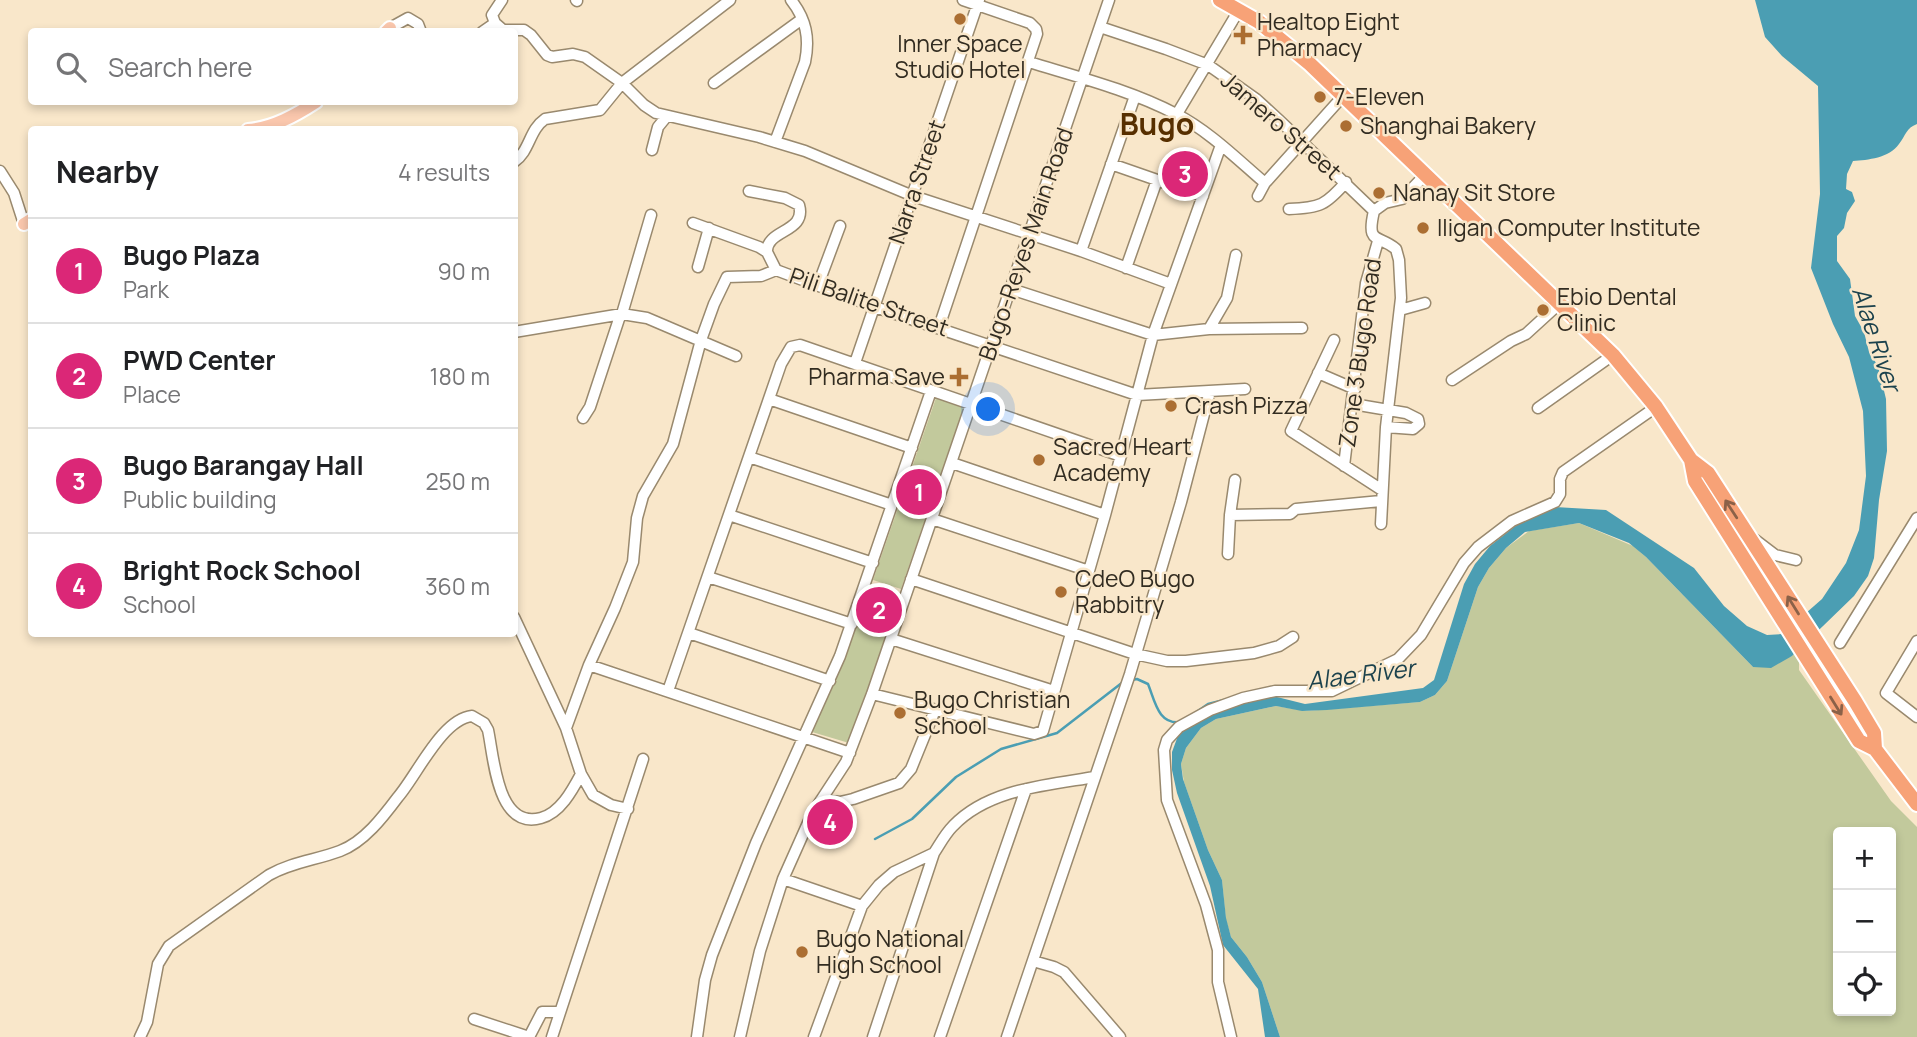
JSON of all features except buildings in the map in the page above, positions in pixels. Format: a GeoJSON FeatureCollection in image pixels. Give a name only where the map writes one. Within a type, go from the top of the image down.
{"type":"FeatureCollection","features":[{"type":"Feature","properties":{"kind":"highway"},"geometry":{"type":"LineString","coordinates":[[1220,0],[1279,37],[1426,174],[1613,355],[1656,407],[1691,460],[1708,473],[1874,733],[1875,749]]}},
{"type":"Feature","properties":{"kind":"highway"},"geometry":{"type":"LineString","coordinates":[[1691,460],[1695,481],[1859,741],[1875,749],[1917,804]]}},
{"type":"Feature","properties":{"kind":"main road"},"geometry":{"type":"LineString","coordinates":[[265,126],[278,123],[311,105]]}},
{"type":"Feature","properties":{"kind":"street"},"geometry":{"type":"LineString","coordinates":[[501,28],[495,23],[493,11],[502,0]]}},
{"type":"Feature","properties":{"kind":"street"},"geometry":{"type":"LineString","coordinates":[[518,158],[526,150],[538,124],[545,119],[600,110],[622,83],[730,0]]}},
{"type":"Feature","properties":{"kind":"street"},"geometry":{"type":"LineString","coordinates":[[775,142],[805,62],[808,39],[803,19],[791,0]]}},
{"type":"Feature","properties":{"kind":"street"},"geometry":{"type":"LineString","coordinates":[[939,327],[1037,34],[1033,25],[979,2],[963,0]]}},
{"type":"Feature","properties":{"kind":"street","name":"Bugo-Reyes Main Road"},"geometry":{"type":"LineString","coordinates":[[740,1037],[762,943],[783,879],[803,833],[850,753],[872,694],[1110,0]]}},
{"type":"Feature","properties":{"kind":"street","name":"Narra Street"},"geometry":{"type":"LineString","coordinates":[[856,363],[979,2]]}},
{"type":"Feature","properties":{"kind":"street"},"geometry":{"type":"LineString","coordinates":[[1177,114],[1239,10]]}},
{"type":"Feature","properties":{"kind":"street"},"geometry":{"type":"LineString","coordinates":[[391,28],[408,18],[420,28]]}},
{"type":"Feature","properties":{"kind":"street"},"geometry":{"type":"LineString","coordinates":[[715,83],[803,19]]}},
{"type":"Feature","properties":{"kind":"street"},"geometry":{"type":"LineString","coordinates":[[488,28],[495,23]]}},
{"type":"Feature","properties":{"kind":"street","name":"Jamero Street"},"geometry":{"type":"LineString","coordinates":[[1100,27],[1208,65],[1256,99],[1374,211]]}},
{"type":"Feature","properties":{"kind":"street"},"geometry":{"type":"LineString","coordinates":[[518,30],[524,30],[531,35],[547,55],[552,57],[573,54],[585,57],[622,83],[650,110],[805,150],[913,196],[1081,251],[1171,284]]}},
{"type":"Feature","properties":{"kind":"street"},"geometry":{"type":"LineString","coordinates":[[1029,62],[1135,96],[1177,114],[1221,145],[1265,183]]}},
{"type":"Feature","properties":{"kind":"street"},"geometry":{"type":"LineString","coordinates":[[1081,251],[1135,96]]}},
{"type":"Feature","properties":{"kind":"street"},"geometry":{"type":"LineString","coordinates":[[1258,196],[1265,183],[1343,96]]}},
{"type":"Feature","properties":{"kind":"street"},"geometry":{"type":"LineString","coordinates":[[652,150],[658,127],[667,116]]}},
{"type":"Feature","properties":{"kind":"street"},"geometry":{"type":"LineString","coordinates":[[872,694],[1038,734],[1045,727],[1153,335],[1221,145]]}},
{"type":"Feature","properties":{"kind":"street"},"geometry":{"type":"LineString","coordinates":[[1111,164],[1203,196]]}},
{"type":"Feature","properties":{"kind":"street"},"geometry":{"type":"LineString","coordinates":[[0,172],[28,222]]}},
{"type":"Feature","properties":{"kind":"street"},"geometry":{"type":"LineString","coordinates":[[1381,524],[1386,427],[1402,288],[1396,250],[1378,241],[1372,232],[1374,211],[1385,203],[1402,200],[1426,174]]}},
{"type":"Feature","properties":{"kind":"street"},"geometry":{"type":"LineString","coordinates":[[1126,268],[1157,180]]}},
{"type":"Feature","properties":{"kind":"street"},"geometry":{"type":"LineString","coordinates":[[1289,209],[1318,207],[1333,198],[1346,182]]}},
{"type":"Feature","properties":{"kind":"street"},"geometry":{"type":"LineString","coordinates":[[566,728],[589,665],[633,562],[637,518],[643,496],[673,444],[701,340],[714,304],[727,277],[761,276],[776,270],[766,245],[770,238],[795,225],[801,211],[799,205],[794,202],[749,191]]}},
{"type":"Feature","properties":{"kind":"street"},"geometry":{"type":"LineString","coordinates":[[583,418],[590,407],[622,314],[651,215]]}},
{"type":"Feature","properties":{"kind":"street"},"geometry":{"type":"LineString","coordinates":[[693,223],[746,241],[767,252]]}},
{"type":"Feature","properties":{"kind":"street"},"geometry":{"type":"LineString","coordinates":[[818,285],[840,226]]}},
{"type":"Feature","properties":{"kind":"street"},"geometry":{"type":"LineString","coordinates":[[698,268],[709,228]]}},
{"type":"Feature","properties":{"kind":"street","name":"Zone 3 Bugo Road"},"geometry":{"type":"LineString","coordinates":[[1344,466],[1366,283],[1378,241]]}},
{"type":"Feature","properties":{"kind":"street"},"geometry":{"type":"LineString","coordinates":[[1209,329],[1227,298],[1236,255]]}},
{"type":"Feature","properties":{"kind":"street","name":"Pili Balite Street"},"geometry":{"type":"LineString","coordinates":[[776,270],[875,307],[1137,395],[1245,389]]}},
{"type":"Feature","properties":{"kind":"street"},"geometry":{"type":"LineString","coordinates":[[1011,289],[1153,335],[1209,329],[1302,328]]}},
{"type":"Feature","properties":{"kind":"street"},"geometry":{"type":"LineString","coordinates":[[1400,310],[1425,303]]}},
{"type":"Feature","properties":{"kind":"street"},"geometry":{"type":"LineString","coordinates":[[1452,380],[1501,347],[1526,334],[1560,303]]}},
{"type":"Feature","properties":{"kind":"street"},"geometry":{"type":"LineString","coordinates":[[518,331],[622,314],[646,318],[736,356]]}},
{"type":"Feature","properties":{"kind":"street"},"geometry":{"type":"LineString","coordinates":[[1334,340],[1291,431],[1381,489]]}},
{"type":"Feature","properties":{"kind":"street"},"geometry":{"type":"LineString","coordinates":[[668,691],[784,356],[796,345],[856,363],[1121,456]]}},
{"type":"Feature","properties":{"kind":"street"},"geometry":{"type":"LineString","coordinates":[[1538,408],[1613,355]]}},
{"type":"Feature","properties":{"kind":"street"},"geometry":{"type":"LineString","coordinates":[[1318,373],[1355,389]]}},
{"type":"Feature","properties":{"kind":"street"},"geometry":{"type":"LineString","coordinates":[[697,1037],[705,981],[712,955],[756,843],[830,681],[931,391]]}},
{"type":"Feature","properties":{"kind":"street"},"geometry":{"type":"LineString","coordinates":[[1007,1037],[1130,674],[1181,502],[1210,391]]}},
{"type":"Feature","properties":{"kind":"street"},"geometry":{"type":"LineString","coordinates":[[769,399],[912,447]]}},
{"type":"Feature","properties":{"kind":"street"},"geometry":{"type":"LineString","coordinates":[[1353,404],[1412,415],[1418,419],[1419,424],[1409,430],[1386,427]]}},
{"type":"Feature","properties":{"kind":"street"},"geometry":{"type":"LineString","coordinates":[[1231,1037],[1217,982],[1218,950],[1206,905],[1167,800],[1164,750],[1171,732],[1210,710],[1258,693],[1332,691],[1398,659],[1421,635],[1464,563],[1478,547],[1512,521],[1555,502],[1560,494],[1563,472],[1656,407]]}},
{"type":"Feature","properties":{"kind":"street"},"geometry":{"type":"LineString","coordinates":[[749,457],[892,505]]}},
{"type":"Feature","properties":{"kind":"street"},"geometry":{"type":"LineString","coordinates":[[952,463],[1105,515]]}},
{"type":"Feature","properties":{"kind":"street"},"geometry":{"type":"LineString","coordinates":[[1228,554],[1235,480]]}},
{"type":"Feature","properties":{"kind":"street"},"geometry":{"type":"LineString","coordinates":[[1230,515],[1290,514],[1296,509],[1381,501]]}},
{"type":"Feature","properties":{"kind":"street"},"geometry":{"type":"LineString","coordinates":[[729,515],[873,563]]}},
{"type":"Feature","properties":{"kind":"street"},"geometry":{"type":"LineString","coordinates":[[1840,643],[1917,518]]}},
{"type":"Feature","properties":{"kind":"street"},"geometry":{"type":"LineString","coordinates":[[932,519],[1089,571]]}},
{"type":"Feature","properties":{"kind":"street"},"geometry":{"type":"LineString","coordinates":[[1749,536],[1775,555],[1796,559]]}},
{"type":"Feature","properties":{"kind":"street"},"geometry":{"type":"LineString","coordinates":[[708,577],[852,624]]}},
{"type":"Feature","properties":{"kind":"street"},"geometry":{"type":"LineString","coordinates":[[911,579],[1135,654],[1167,661],[1254,653],[1279,646],[1293,637]]}},
{"type":"Feature","properties":{"kind":"street"},"geometry":{"type":"LineString","coordinates":[[518,626],[566,728],[581,774],[593,795],[611,805],[628,809]]}},
{"type":"Feature","properties":{"kind":"street"},"geometry":{"type":"LineString","coordinates":[[689,633],[830,681]]}},
{"type":"Feature","properties":{"kind":"street"},"geometry":{"type":"LineString","coordinates":[[891,639],[1054,691]]}},
{"type":"Feature","properties":{"kind":"street"},"geometry":{"type":"LineString","coordinates":[[1917,641],[1886,693],[1917,717]]}},
{"type":"Feature","properties":{"kind":"street"},"geometry":{"type":"LineString","coordinates":[[589,665],[850,753]]}},
{"type":"Feature","properties":{"kind":"street"},"geometry":{"type":"LineString","coordinates":[[821,800],[840,802],[853,799],[905,779],[934,710]]}},
{"type":"Feature","properties":{"kind":"street"},"geometry":{"type":"LineString","coordinates":[[139,1037],[147,1022],[158,964],[169,946],[269,875],[295,863],[340,851],[357,842],[392,805],[440,738],[457,721],[472,716],[484,723],[488,730],[499,785],[511,810],[519,817],[529,820],[547,816],[572,792],[581,774]]}},
{"type":"Feature","properties":{"kind":"street"},"geometry":{"type":"LineString","coordinates":[[552,1037],[643,759]]}},
{"type":"Feature","properties":{"kind":"street"},"geometry":{"type":"LineString","coordinates":[[873,1037],[934,853],[948,832],[967,813],[990,801],[1026,789],[1095,777]]}},
{"type":"Feature","properties":{"kind":"street"},"geometry":{"type":"LineString","coordinates":[[940,1037],[1026,789]]}},
{"type":"Feature","properties":{"kind":"street"},"geometry":{"type":"LineString","coordinates":[[814,1037],[863,906],[879,885],[894,872],[934,853]]}},
{"type":"Feature","properties":{"kind":"street"},"geometry":{"type":"LineString","coordinates":[[783,879],[863,906]]}},
{"type":"Feature","properties":{"kind":"street"},"geometry":{"type":"LineString","coordinates":[[1033,961],[1063,972],[1120,1037]]}},
{"type":"Feature","properties":{"kind":"street"},"geometry":{"type":"LineString","coordinates":[[474,1019],[529,1037],[542,1012],[559,1012]]}},
{"type":"Feature","properties":{"kind":"green space"},"geometry":{"type":"Polygon","coordinates":[[[937,395],[965,404],[901,589],[873,580],[937,395]]]}},
{"type":"Feature","properties":{"kind":"green space"},"geometry":{"type":"Polygon","coordinates":[[[1579,523],[1633,546],[1753,667],[1792,656],[1799,650],[1799,670],[1891,801],[1917,827],[1917,1037],[1280,1037],[1262,982],[1231,937],[1226,920],[1222,880],[1208,850],[1184,782],[1181,764],[1186,748],[1201,728],[1216,719],[1276,706],[1306,711],[1420,702],[1435,695],[1447,681],[1478,587],[1489,568],[1506,548],[1529,531],[1579,523]]]}},
{"type":"Feature","properties":{"kind":"green space"},"geometry":{"type":"Polygon","coordinates":[[[858,623],[888,633],[849,743],[812,732],[858,623]]]}},
{"type":"Feature","properties":{"kind":"water"},"geometry":{"type":"Polygon","coordinates":[[[1755,0],[1917,0],[1917,124],[1908,130],[1890,152],[1872,159],[1853,161],[1847,174],[1846,189],[1852,192],[1855,201],[1847,213],[1844,228],[1837,236],[1837,261],[1850,279],[1855,316],[1864,332],[1869,352],[1878,366],[1886,399],[1887,451],[1874,558],[1868,576],[1854,596],[1792,656],[1771,668],[1753,667],[1646,557],[1629,543],[1579,523],[1525,532],[1506,548],[1489,568],[1478,587],[1447,681],[1435,695],[1420,702],[1327,710],[1302,711],[1276,706],[1216,719],[1201,728],[1186,748],[1181,764],[1183,779],[1208,850],[1222,880],[1231,937],[1262,982],[1280,1037],[1265,1037],[1258,989],[1223,945],[1210,886],[1177,793],[1172,770],[1172,752],[1179,733],[1192,719],[1258,698],[1277,697],[1305,704],[1423,688],[1434,680],[1464,584],[1475,564],[1490,546],[1527,517],[1555,507],[1606,510],[1694,568],[1724,606],[1747,626],[1767,635],[1782,634],[1822,599],[1846,563],[1859,530],[1866,476],[1863,411],[1849,357],[1811,268],[1820,194],[1818,86],[1782,56],[1765,37],[1755,0]]]}},
{"type":"Feature","properties":{"kind":"waterway"},"geometry":{"type":"LineString","coordinates":[[1132,680],[1137,679],[1148,684],[1162,716],[1173,722],[1181,722]]}},
{"type":"Feature","properties":{"kind":"waterway"},"geometry":{"type":"LineString","coordinates":[[875,839],[912,819],[956,777],[1001,749],[1057,733],[1123,682]]}},
{"type":"Feature","properties":{"kind":"waterway"},"geometry":{"type":"LineString","coordinates":[[1195,713],[1208,704],[1224,700]]}},
{"type":"Feature","properties":{"kind":"place","name":"Inner Space Studio Hotel"},"geometry":{"type":"Point","coordinates":[960,19]}},
{"type":"Feature","properties":{"kind":"place","name":"Healtop Eight Pharmacy"},"geometry":{"type":"Point","coordinates":[1243,35]}},
{"type":"Feature","properties":{"kind":"place","name":"7-Eleven"},"geometry":{"type":"Point","coordinates":[1320,97]}},
{"type":"Feature","properties":{"kind":"place","name":"Shanghai Bakery"},"geometry":{"type":"Point","coordinates":[1346,126]}},
{"type":"Feature","properties":{"kind":"place","name":"Bugo Barangay Hall"},"geometry":{"type":"Point","coordinates":[1185,174]}},
{"type":"Feature","properties":{"kind":"place","name":"Nanay Sit Store"},"geometry":{"type":"Point","coordinates":[1379,193]}},
{"type":"Feature","properties":{"kind":"place","name":"Iligan Computer Institute"},"geometry":{"type":"Point","coordinates":[1423,228]}},
{"type":"Feature","properties":{"kind":"place","name":"Ebio Dental Clinic"},"geometry":{"type":"Point","coordinates":[1543,310]}},
{"type":"Feature","properties":{"kind":"place","name":"Pharma Save"},"geometry":{"type":"Point","coordinates":[959,377]}},
{"type":"Feature","properties":{"kind":"place","name":"Crash Pizza"},"geometry":{"type":"Point","coordinates":[1171,406]}},
{"type":"Feature","properties":{"kind":"place","name":"Sacred Heart Academy"},"geometry":{"type":"Point","coordinates":[1039,460]}},
{"type":"Feature","properties":{"kind":"place","name":"Bugo Plaza"},"geometry":{"type":"Point","coordinates":[919,492]}},
{"type":"Feature","properties":{"kind":"place","name":"CdeO Bugo Rabbitry"},"geometry":{"type":"Point","coordinates":[1061,592]}},
{"type":"Feature","properties":{"kind":"place","name":"PWD Center"},"geometry":{"type":"Point","coordinates":[879,610]}},
{"type":"Feature","properties":{"kind":"place","name":"Bugo Christian School"},"geometry":{"type":"Point","coordinates":[900,713]}},
{"type":"Feature","properties":{"kind":"place","name":"Bright Rock School"},"geometry":{"type":"Point","coordinates":[830,822]}},
{"type":"Feature","properties":{"kind":"place","name":"Bugo National High School"},"geometry":{"type":"Point","coordinates":[802,952]}},
{"type":"Feature","properties":{"kind":"district","name":"Bugo"},"geometry":{"type":"Point","coordinates":[1157,125]}},
{"type":"Feature","properties":{"kind":"water label","name":"Alae River"},"geometry":{"type":"Point","coordinates":[1876,339]}},
{"type":"Feature","properties":{"kind":"water label","name":"Alae River"},"geometry":{"type":"Point","coordinates":[1361,675]}}]}
